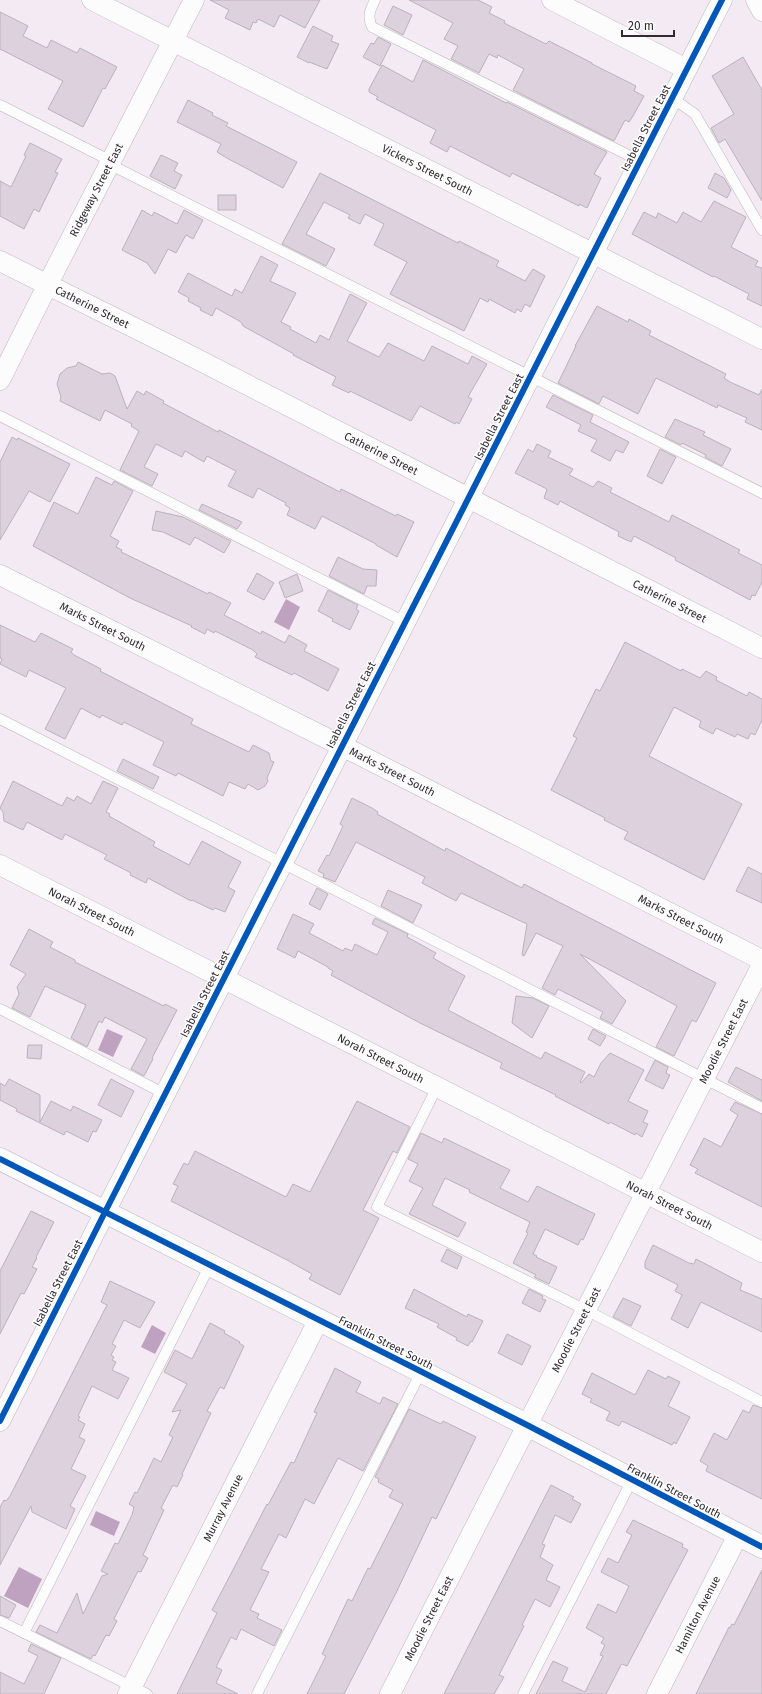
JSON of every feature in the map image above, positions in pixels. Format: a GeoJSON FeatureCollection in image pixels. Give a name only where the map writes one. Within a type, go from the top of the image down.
{"type":"FeatureCollection","features":[{"type":"Feature","properties":{"kind":"street","name":"Vickers Street South"},"geometry":{"type":"LineString","coordinates":[[92,0],[762,339]]}},
{"type":"Feature","properties":{"kind":"street","name":"Ridgeway Street East"},"geometry":{"type":"LineString","coordinates":[[0,380],[194,0]]}},
{"type":"Feature","properties":{"kind":"street"},"geometry":{"type":"LineString","coordinates":[[552,0],[686,69]]}},
{"type":"Feature","properties":{"kind":"street","name":"Isabella Street East"},"geometry":{"type":"LineString","coordinates":[[0,1420],[722,0]]}},
{"type":"Feature","properties":{"kind":"street"},"geometry":{"type":"LineString","coordinates":[[756,0],[762,11]]}},
{"type":"Feature","properties":{"kind":"street","name":"Catherine Street"},"geometry":{"type":"LineString","coordinates":[[0,261],[48,284],[762,648]]}},
{"type":"Feature","properties":{"kind":"street","name":"Marks Street South"},"geometry":{"type":"LineString","coordinates":[[0,575],[342,746],[762,960]]}},
{"type":"Feature","properties":{"kind":"street","name":"Norah Street South"},"geometry":{"type":"LineString","coordinates":[[0,865],[762,1252]]}},
{"type":"Feature","properties":{"kind":"street","name":"Moodie Street East"},"geometry":{"type":"LineString","coordinates":[[390,1694],[762,965]]}},
{"type":"Feature","properties":{"kind":"street","name":"Franklin Street South"},"geometry":{"type":"LineString","coordinates":[[1,1160],[527,1425],[762,1547]]}},
{"type":"Feature","properties":{"kind":"street","name":"Murray Avenue"},"geometry":{"type":"LineString","coordinates":[[135,1691],[318,1321]]}},
{"type":"Feature","properties":{"kind":"street","name":"Hamilton Avenue"},"geometry":{"type":"LineString","coordinates":[[657,1694],[738,1535]]}},
{"type":"Feature","properties":{"kind":"lane"},"geometry":{"type":"LineString","coordinates":[[375,0],[368,20],[372,27],[640,161]]}},
{"type":"Feature","properties":{"kind":"lane"},"geometry":{"type":"LineString","coordinates":[[672,98],[695,114],[762,230]]}},
{"type":"Feature","properties":{"kind":"lane"},"geometry":{"type":"LineString","coordinates":[[0,105],[530,378],[762,493]]}},
{"type":"Feature","properties":{"kind":"lane"},"geometry":{"type":"LineString","coordinates":[[0,416],[405,622]]}},
{"type":"Feature","properties":{"kind":"lane"},"geometry":{"type":"LineString","coordinates":[[0,719],[762,1108]]}},
{"type":"Feature","properties":{"kind":"lane"},"geometry":{"type":"LineString","coordinates":[[0,1009],[165,1094]]}},
{"type":"Feature","properties":{"kind":"lane"},"geometry":{"type":"LineString","coordinates":[[437,1087],[377,1207],[586,1310],[762,1402]]}},
{"type":"Feature","properties":{"kind":"lane"},"geometry":{"type":"LineString","coordinates":[[24,1633],[210,1265]]}},
{"type":"Feature","properties":{"kind":"lane"},"geometry":{"type":"LineString","coordinates":[[257,1694],[421,1372]]}},
{"type":"Feature","properties":{"kind":"lane"},"geometry":{"type":"LineString","coordinates":[[523,1694],[632,1480]]}},
{"type":"Feature","properties":{"kind":"lane"},"geometry":{"type":"LineString","coordinates":[[0,1621],[135,1691]]}},
{"type":"Feature","properties":{"kind":"shaded area"},"geometry":{"type":"Polygon","coordinates":[[[286,599],[300,607],[289,630],[274,622],[286,599]]]}},
{"type":"Feature","properties":{"kind":"shaded area"},"geometry":{"type":"Polygon","coordinates":[[[107,1029],[123,1036],[113,1057],[98,1050],[107,1029]]]}},
{"type":"Feature","properties":{"kind":"shaded area"},"geometry":{"type":"Polygon","coordinates":[[[152,1325],[166,1333],[155,1354],[141,1347],[152,1325]]]}},
{"type":"Feature","properties":{"kind":"shaded area"},"geometry":{"type":"Polygon","coordinates":[[[96,1511],[120,1522],[114,1536],[90,1525],[96,1511]]]}},
{"type":"Feature","properties":{"kind":"shaded area"},"geometry":{"type":"Polygon","coordinates":[[[19,1567],[42,1579],[28,1608],[4,1596],[19,1567]]]}},
{"type":"Feature","properties":{"kind":"building"},"geometry":{"type":"Polygon","coordinates":[[[210,0],[320,0],[305,28],[280,15],[274,27],[258,19],[256,23],[253,22],[250,30],[225,18],[229,10],[210,0]]]}},
{"type":"Feature","properties":{"kind":"building"},"geometry":{"type":"Polygon","coordinates":[[[409,0],[478,0],[492,7],[489,13],[505,21],[504,23],[546,44],[549,41],[592,63],[636,86],[634,91],[644,96],[629,122],[625,120],[614,141],[513,90],[524,69],[498,55],[497,58],[489,54],[479,73],[451,59],[458,46],[444,39],[453,23],[409,0]]]}},
{"type":"Feature","properties":{"kind":"building"},"geometry":{"type":"Polygon","coordinates":[[[393,6],[412,15],[403,35],[384,25],[393,6]]]}},
{"type":"Feature","properties":{"kind":"building"},"geometry":{"type":"Polygon","coordinates":[[[0,12],[28,26],[23,36],[47,48],[51,40],[77,53],[80,48],[117,67],[105,89],[103,88],[83,127],[48,109],[63,81],[0,49],[0,12]]]}},
{"type":"Feature","properties":{"kind":"building"},"geometry":{"type":"Polygon","coordinates":[[[313,26],[333,36],[331,41],[339,44],[327,69],[297,57],[313,26]]]}},
{"type":"Feature","properties":{"kind":"building"},"geometry":{"type":"Polygon","coordinates":[[[378,37],[391,44],[380,66],[363,57],[371,43],[374,44],[378,37]]]}},
{"type":"Feature","properties":{"kind":"building"},"geometry":{"type":"Polygon","coordinates":[[[743,57],[762,90],[762,201],[725,139],[719,143],[711,128],[734,114],[712,76],[743,57]]]}},
{"type":"Feature","properties":{"kind":"building"},"geometry":{"type":"Polygon","coordinates":[[[423,60],[506,103],[507,102],[607,152],[594,174],[601,178],[587,208],[579,204],[579,206],[512,173],[510,177],[450,146],[447,152],[430,143],[436,130],[376,99],[378,97],[369,92],[369,89],[382,65],[413,82],[423,60]]]}},
{"type":"Feature","properties":{"kind":"building"},"geometry":{"type":"Polygon","coordinates":[[[188,100],[228,123],[226,126],[297,162],[283,188],[217,152],[221,144],[177,122],[188,100]]]}},
{"type":"Feature","properties":{"kind":"building"},"geometry":{"type":"Polygon","coordinates":[[[30,143],[62,159],[55,172],[58,173],[39,212],[34,209],[24,229],[0,216],[0,181],[11,187],[26,156],[24,155],[30,143]]]}},
{"type":"Feature","properties":{"kind":"building"},"geometry":{"type":"Polygon","coordinates":[[[161,155],[178,163],[174,171],[182,175],[175,189],[150,176],[161,155]]]}},
{"type":"Feature","properties":{"kind":"building"},"geometry":{"type":"Polygon","coordinates":[[[320,173],[458,243],[459,241],[499,261],[496,266],[525,281],[533,269],[545,276],[530,307],[525,304],[521,312],[517,309],[515,313],[489,299],[488,302],[480,298],[464,331],[390,294],[407,262],[374,245],[384,224],[365,214],[360,224],[348,218],[350,215],[324,202],[306,234],[335,249],[326,266],[282,244],[320,173]]]}},
{"type":"Feature","properties":{"kind":"building"},"geometry":{"type":"Polygon","coordinates":[[[715,173],[724,178],[731,190],[727,198],[708,188],[715,173]]]}},
{"type":"Feature","properties":{"kind":"building"},"geometry":{"type":"Polygon","coordinates":[[[218,195],[236,195],[236,210],[218,210],[218,195]]]}},
{"type":"Feature","properties":{"kind":"building"},"geometry":{"type":"Polygon","coordinates":[[[714,201],[746,217],[731,247],[758,261],[755,266],[762,268],[762,306],[747,299],[749,294],[714,276],[713,277],[632,234],[644,212],[656,218],[658,213],[677,223],[683,212],[701,222],[714,201]]]}},
{"type":"Feature","properties":{"kind":"building"},"geometry":{"type":"Polygon","coordinates":[[[142,210],[152,216],[154,212],[177,224],[184,210],[203,220],[193,239],[186,235],[176,253],[168,249],[155,274],[147,263],[122,250],[142,210]]]}},
{"type":"Feature","properties":{"kind":"building"},"geometry":{"type":"Polygon","coordinates":[[[261,256],[278,265],[270,281],[296,293],[281,322],[291,327],[290,329],[316,343],[320,335],[329,340],[350,294],[367,303],[347,341],[379,357],[388,343],[424,361],[432,346],[468,364],[472,356],[487,364],[468,397],[472,399],[459,424],[456,422],[455,424],[420,406],[411,421],[350,391],[349,393],[332,385],[336,377],[293,355],[294,354],[243,326],[241,322],[216,308],[212,316],[200,310],[201,308],[188,301],[189,298],[178,292],[188,273],[232,296],[235,289],[242,293],[261,256]]]}},
{"type":"Feature","properties":{"kind":"building"},"geometry":{"type":"Polygon","coordinates":[[[597,306],[628,322],[629,319],[651,331],[649,335],[726,374],[724,378],[730,382],[759,395],[762,389],[762,430],[745,422],[747,418],[718,405],[717,408],[656,378],[638,414],[603,396],[599,404],[558,383],[575,346],[597,306]]]}},
{"type":"Feature","properties":{"kind":"building"},"geometry":{"type":"Polygon","coordinates":[[[78,362],[102,374],[110,373],[115,376],[127,409],[137,391],[144,395],[146,391],[164,401],[163,403],[218,432],[219,430],[340,492],[341,489],[396,516],[397,514],[414,522],[397,557],[376,544],[322,516],[315,529],[287,515],[290,508],[285,505],[286,503],[258,488],[253,498],[228,486],[236,471],[207,456],[204,462],[185,451],[182,457],[156,444],[144,467],[158,474],[152,486],[120,470],[139,431],[131,426],[132,424],[105,410],[100,421],[60,401],[61,397],[57,384],[60,374],[67,368],[76,366],[78,362]]]}},
{"type":"Feature","properties":{"kind":"building"},"geometry":{"type":"Polygon","coordinates":[[[553,395],[593,415],[590,422],[629,442],[623,453],[616,450],[610,461],[591,451],[597,440],[578,431],[581,425],[546,407],[553,395]]]}},
{"type":"Feature","properties":{"kind":"building"},"geometry":{"type":"Polygon","coordinates":[[[675,419],[705,432],[703,435],[731,449],[722,466],[705,457],[706,455],[682,443],[681,445],[665,437],[675,419]]]}},
{"type":"Feature","properties":{"kind":"building"},"geometry":{"type":"Polygon","coordinates":[[[12,437],[17,440],[18,438],[70,464],[50,502],[29,491],[0,540],[0,462],[12,437]]]}},
{"type":"Feature","properties":{"kind":"building"},"geometry":{"type":"Polygon","coordinates":[[[537,444],[551,451],[548,457],[573,469],[569,475],[593,487],[598,481],[612,488],[610,492],[669,522],[672,515],[740,550],[738,553],[762,565],[762,582],[755,596],[752,595],[750,600],[675,560],[676,558],[634,536],[631,542],[618,536],[619,532],[560,501],[558,505],[544,498],[547,489],[515,473],[528,449],[533,452],[537,444]]]}},
{"type":"Feature","properties":{"kind":"building"},"geometry":{"type":"Polygon","coordinates":[[[660,449],[676,457],[662,484],[647,476],[660,449]]]}},
{"type":"Feature","properties":{"kind":"building"},"geometry":{"type":"Polygon","coordinates":[[[96,477],[112,485],[114,481],[133,491],[110,536],[119,541],[116,547],[122,550],[121,552],[208,594],[209,592],[231,603],[224,615],[261,634],[262,631],[285,643],[289,635],[307,645],[304,651],[339,669],[328,691],[294,673],[292,675],[255,657],[257,654],[253,650],[215,631],[214,633],[207,629],[205,634],[191,627],[192,626],[130,598],[33,546],[54,502],[78,514],[96,477]]]}},
{"type":"Feature","properties":{"kind":"building"},"geometry":{"type":"Polygon","coordinates":[[[202,504],[242,522],[237,529],[199,510],[202,504]]]}},
{"type":"Feature","properties":{"kind":"building"},"geometry":{"type":"Polygon","coordinates":[[[156,511],[183,517],[231,541],[224,553],[195,537],[190,545],[163,532],[152,530],[156,511]]]}},
{"type":"Feature","properties":{"kind":"building"},"geometry":{"type":"Polygon","coordinates":[[[338,557],[363,569],[377,570],[376,586],[367,586],[364,594],[329,576],[338,557]]]}},
{"type":"Feature","properties":{"kind":"building"},"geometry":{"type":"Polygon","coordinates":[[[257,573],[274,583],[264,600],[247,591],[257,573]]]}},
{"type":"Feature","properties":{"kind":"building"},"geometry":{"type":"Polygon","coordinates":[[[297,574],[303,591],[285,598],[279,582],[297,574]]]}},
{"type":"Feature","properties":{"kind":"building"},"geometry":{"type":"Polygon","coordinates":[[[328,590],[358,605],[356,609],[359,611],[350,630],[332,621],[333,619],[318,611],[328,590]]]}},
{"type":"Feature","properties":{"kind":"building"},"geometry":{"type":"Polygon","coordinates":[[[0,625],[35,642],[41,633],[73,649],[71,652],[74,655],[101,669],[100,671],[193,719],[191,724],[249,752],[253,745],[269,753],[271,761],[274,762],[267,778],[268,781],[265,786],[258,790],[248,784],[245,789],[229,782],[223,796],[178,773],[176,776],[153,765],[164,742],[124,722],[122,725],[102,715],[100,718],[81,708],[65,739],[45,729],[66,688],[29,670],[26,677],[0,664],[2,659],[0,658],[0,625]]]}},
{"type":"Feature","properties":{"kind":"building"},"geometry":{"type":"Polygon","coordinates":[[[625,642],[681,671],[682,669],[700,678],[706,671],[717,677],[716,680],[747,696],[749,692],[762,699],[762,720],[755,735],[751,733],[748,739],[737,734],[735,737],[716,728],[713,734],[699,727],[701,721],[674,707],[649,756],[742,804],[704,880],[624,839],[628,832],[604,820],[605,818],[551,790],[577,738],[573,736],[596,689],[600,691],[625,642]]]}},
{"type":"Feature","properties":{"kind":"building"},"geometry":{"type":"Polygon","coordinates":[[[123,759],[159,777],[153,789],[117,771],[123,759]]]}},
{"type":"Feature","properties":{"kind":"building"},"geometry":{"type":"Polygon","coordinates":[[[13,781],[62,806],[67,797],[74,801],[77,796],[91,804],[103,781],[118,788],[106,812],[110,814],[109,816],[155,842],[153,846],[189,865],[202,841],[241,862],[228,887],[235,891],[225,912],[215,908],[213,910],[192,900],[191,901],[148,878],[146,883],[130,875],[131,873],[104,859],[107,855],[65,834],[62,840],[27,822],[23,830],[4,821],[3,812],[0,808],[13,781]]]}},
{"type":"Feature","properties":{"kind":"building"},"geometry":{"type":"Polygon","coordinates":[[[352,798],[372,808],[378,812],[377,814],[445,851],[446,848],[522,888],[524,884],[716,983],[696,1022],[692,1020],[674,1056],[656,1047],[677,1006],[580,954],[626,1001],[612,1024],[600,1018],[603,1012],[558,989],[555,995],[542,988],[563,946],[536,933],[524,956],[522,955],[527,924],[461,893],[456,901],[422,883],[425,877],[356,842],[335,882],[323,877],[324,874],[318,871],[327,855],[329,856],[343,826],[340,824],[352,798]]]}},
{"type":"Feature","properties":{"kind":"building"},"geometry":{"type":"Polygon","coordinates":[[[748,867],[762,874],[762,903],[736,891],[748,867]]]}},
{"type":"Feature","properties":{"kind":"building"},"geometry":{"type":"Polygon","coordinates":[[[317,888],[328,894],[320,910],[309,904],[317,888]]]}},
{"type":"Feature","properties":{"kind":"building"},"geometry":{"type":"Polygon","coordinates":[[[388,890],[422,905],[413,923],[381,906],[388,890]]]}},
{"type":"Feature","properties":{"kind":"building"},"geometry":{"type":"Polygon","coordinates":[[[293,914],[314,924],[309,933],[343,951],[345,948],[352,951],[355,944],[377,955],[388,932],[372,924],[375,918],[408,934],[407,937],[436,953],[433,958],[465,976],[448,1010],[541,1059],[545,1052],[585,1072],[580,1082],[581,1083],[589,1074],[594,1077],[601,1063],[610,1053],[644,1070],[628,1101],[648,1111],[643,1122],[648,1124],[642,1137],[610,1122],[609,1124],[555,1096],[556,1095],[500,1068],[502,1063],[420,1023],[331,975],[333,971],[328,967],[298,951],[295,958],[277,949],[293,914]]]}},
{"type":"Feature","properties":{"kind":"building"},"geometry":{"type":"Polygon","coordinates":[[[29,929],[53,942],[50,947],[75,960],[75,962],[164,1006],[165,1004],[177,1010],[144,1076],[131,1069],[147,1039],[105,1017],[102,1023],[99,1021],[87,1047],[71,1038],[86,1005],[45,986],[30,1017],[12,1008],[19,994],[17,987],[26,974],[10,965],[29,929]]]}},
{"type":"Feature","properties":{"kind":"building"},"geometry":{"type":"Polygon","coordinates":[[[516,996],[533,998],[549,1006],[532,1038],[512,1023],[516,996]]]}},
{"type":"Feature","properties":{"kind":"building"},"geometry":{"type":"Polygon","coordinates":[[[593,1029],[606,1036],[600,1046],[588,1039],[593,1029]]]}},
{"type":"Feature","properties":{"kind":"building"},"geometry":{"type":"Polygon","coordinates":[[[28,1045],[42,1045],[41,1059],[27,1058],[28,1045]]]}},
{"type":"Feature","properties":{"kind":"building"},"geometry":{"type":"Polygon","coordinates":[[[655,1060],[668,1067],[666,1073],[670,1075],[663,1089],[645,1080],[655,1060]]]}},
{"type":"Feature","properties":{"kind":"building"},"geometry":{"type":"Polygon","coordinates":[[[736,1067],[762,1080],[762,1101],[728,1082],[736,1067]]]}},
{"type":"Feature","properties":{"kind":"building"},"geometry":{"type":"Polygon","coordinates":[[[9,1079],[40,1095],[40,1122],[51,1101],[71,1111],[73,1106],[102,1120],[96,1132],[93,1131],[88,1142],[66,1131],[64,1135],[16,1111],[17,1109],[0,1100],[0,1083],[5,1086],[9,1079]]]}},
{"type":"Feature","properties":{"kind":"building"},"geometry":{"type":"Polygon","coordinates":[[[111,1079],[134,1091],[121,1117],[98,1105],[111,1079]]]}},
{"type":"Feature","properties":{"kind":"building"},"geometry":{"type":"Polygon","coordinates":[[[357,1101],[410,1127],[397,1153],[393,1151],[363,1210],[379,1218],[340,1295],[309,1279],[312,1274],[287,1260],[171,1201],[178,1186],[173,1184],[184,1163],[188,1165],[195,1151],[286,1197],[293,1184],[310,1192],[357,1101]]]}},
{"type":"Feature","properties":{"kind":"building"},"geometry":{"type":"Polygon","coordinates":[[[735,1102],[762,1114],[762,1207],[695,1173],[698,1169],[690,1165],[704,1138],[721,1147],[738,1115],[730,1110],[735,1102]]]}},
{"type":"Feature","properties":{"kind":"building"},"geometry":{"type":"Polygon","coordinates":[[[421,1133],[442,1143],[444,1138],[510,1170],[500,1188],[528,1202],[537,1186],[595,1214],[583,1240],[581,1239],[578,1245],[545,1229],[533,1254],[537,1256],[536,1257],[557,1267],[549,1284],[534,1277],[536,1275],[513,1263],[528,1233],[526,1232],[530,1222],[469,1192],[470,1190],[445,1178],[432,1205],[466,1223],[458,1237],[409,1214],[423,1188],[409,1181],[418,1164],[408,1159],[421,1133]]]}},
{"type":"Feature","properties":{"kind":"building"},"geometry":{"type":"Polygon","coordinates":[[[31,1211],[54,1222],[32,1267],[37,1269],[24,1294],[21,1293],[0,1334],[0,1271],[31,1211]]]}},
{"type":"Feature","properties":{"kind":"building"},"geometry":{"type":"Polygon","coordinates":[[[653,1245],[689,1263],[694,1264],[696,1259],[742,1283],[740,1290],[762,1299],[762,1332],[701,1302],[688,1328],[671,1319],[682,1295],[675,1291],[678,1285],[645,1268],[645,1262],[653,1245]]]}},
{"type":"Feature","properties":{"kind":"building"},"geometry":{"type":"Polygon","coordinates":[[[447,1249],[462,1257],[457,1269],[441,1261],[447,1249]]]}},
{"type":"Feature","properties":{"kind":"building"},"geometry":{"type":"Polygon","coordinates":[[[110,1281],[155,1302],[140,1328],[124,1320],[112,1344],[116,1346],[111,1355],[114,1357],[112,1360],[116,1362],[112,1370],[129,1378],[118,1399],[92,1386],[78,1416],[80,1417],[78,1420],[85,1424],[79,1437],[85,1440],[71,1469],[86,1476],[70,1506],[75,1509],[66,1529],[32,1512],[31,1506],[0,1565],[0,1507],[4,1500],[6,1501],[10,1496],[107,1305],[101,1302],[110,1281]]]}},
{"type":"Feature","properties":{"kind":"building"},"geometry":{"type":"Polygon","coordinates":[[[414,1289],[467,1317],[468,1314],[483,1321],[472,1342],[471,1341],[468,1346],[456,1340],[457,1338],[437,1327],[439,1324],[405,1308],[414,1289]]]}},
{"type":"Feature","properties":{"kind":"building"},"geometry":{"type":"Polygon","coordinates":[[[529,1289],[543,1296],[542,1299],[546,1300],[540,1312],[522,1303],[529,1289]]]}},
{"type":"Feature","properties":{"kind":"building"},"geometry":{"type":"Polygon","coordinates":[[[623,1298],[641,1306],[631,1326],[613,1317],[623,1298]]]}},
{"type":"Feature","properties":{"kind":"building"},"geometry":{"type":"Polygon","coordinates":[[[210,1323],[225,1331],[224,1333],[244,1346],[224,1389],[220,1387],[207,1411],[211,1413],[177,1487],[173,1485],[161,1508],[164,1510],[143,1555],[148,1558],[141,1572],[138,1571],[114,1619],[117,1621],[109,1636],[106,1635],[95,1656],[93,1655],[91,1659],[36,1632],[40,1625],[57,1633],[77,1593],[83,1614],[102,1576],[108,1574],[101,1571],[115,1543],[118,1544],[132,1515],[134,1507],[129,1504],[135,1492],[137,1493],[154,1458],[161,1462],[173,1437],[169,1435],[181,1410],[172,1412],[187,1384],[164,1372],[175,1350],[192,1359],[210,1323]]]}},
{"type":"Feature","properties":{"kind":"building"},"geometry":{"type":"Polygon","coordinates":[[[507,1334],[531,1346],[522,1365],[498,1353],[507,1334]]]}},
{"type":"Feature","properties":{"kind":"building"},"geometry":{"type":"Polygon","coordinates":[[[335,1368],[361,1382],[356,1392],[380,1404],[383,1397],[398,1404],[363,1471],[338,1458],[314,1504],[305,1499],[286,1538],[279,1534],[261,1569],[269,1572],[250,1610],[259,1614],[257,1618],[282,1630],[274,1646],[241,1629],[236,1640],[231,1637],[216,1667],[222,1670],[216,1683],[238,1694],[177,1694],[217,1613],[212,1610],[267,1504],[268,1505],[291,1462],[294,1463],[317,1413],[314,1412],[335,1368]]]}},
{"type":"Feature","properties":{"kind":"building"},"geometry":{"type":"Polygon","coordinates":[[[648,1370],[666,1379],[668,1376],[680,1382],[668,1406],[690,1417],[676,1444],[674,1442],[672,1445],[622,1421],[619,1426],[606,1420],[610,1412],[590,1402],[592,1399],[582,1394],[592,1373],[635,1395],[648,1370]]]}},
{"type":"Feature","properties":{"kind":"building"},"geometry":{"type":"Polygon","coordinates":[[[753,1405],[762,1408],[762,1499],[706,1471],[708,1466],[700,1461],[714,1433],[727,1440],[743,1410],[749,1413],[753,1405]]]}},
{"type":"Feature","properties":{"kind":"building"},"geometry":{"type":"Polygon","coordinates":[[[409,1409],[441,1424],[443,1421],[476,1437],[436,1519],[432,1517],[396,1593],[344,1694],[307,1694],[326,1656],[322,1654],[348,1599],[352,1601],[403,1504],[389,1497],[393,1490],[378,1482],[379,1479],[375,1477],[409,1409]]]}},
{"type":"Feature","properties":{"kind":"building"},"geometry":{"type":"Polygon","coordinates":[[[551,1485],[574,1497],[572,1499],[581,1504],[571,1523],[555,1515],[542,1544],[545,1545],[540,1557],[553,1565],[546,1580],[560,1587],[550,1607],[535,1599],[522,1625],[524,1626],[499,1675],[504,1677],[494,1694],[444,1694],[551,1485]]]}},
{"type":"Feature","properties":{"kind":"building"},"geometry":{"type":"Polygon","coordinates":[[[633,1520],[683,1544],[682,1547],[688,1550],[627,1666],[621,1665],[606,1694],[536,1694],[553,1661],[568,1668],[562,1681],[585,1692],[603,1656],[600,1655],[605,1645],[601,1643],[604,1638],[586,1628],[598,1604],[616,1613],[629,1586],[601,1572],[608,1558],[618,1563],[632,1535],[626,1532],[633,1520]]]}},
{"type":"Feature","properties":{"kind":"building"},"geometry":{"type":"Polygon","coordinates":[[[762,1570],[762,1694],[696,1694],[729,1627],[730,1628],[732,1624],[734,1625],[762,1570]]]}},
{"type":"Feature","properties":{"kind":"building"},"geometry":{"type":"Polygon","coordinates":[[[0,1596],[16,1605],[9,1618],[0,1615],[0,1596]]]}},
{"type":"Feature","properties":{"kind":"building"},"geometry":{"type":"Polygon","coordinates":[[[31,1644],[61,1658],[44,1694],[0,1694],[0,1672],[24,1684],[38,1656],[28,1651],[31,1644]]]}},
{"type":"Feature","properties":{"kind":"cycle path"},"geometry":{"type":"LineString","coordinates":[[0,1421],[722,0]]}},
{"type":"Feature","properties":{"kind":"cycle path"},"geometry":{"type":"LineString","coordinates":[[0,1159],[527,1425],[762,1547]]}}]}
